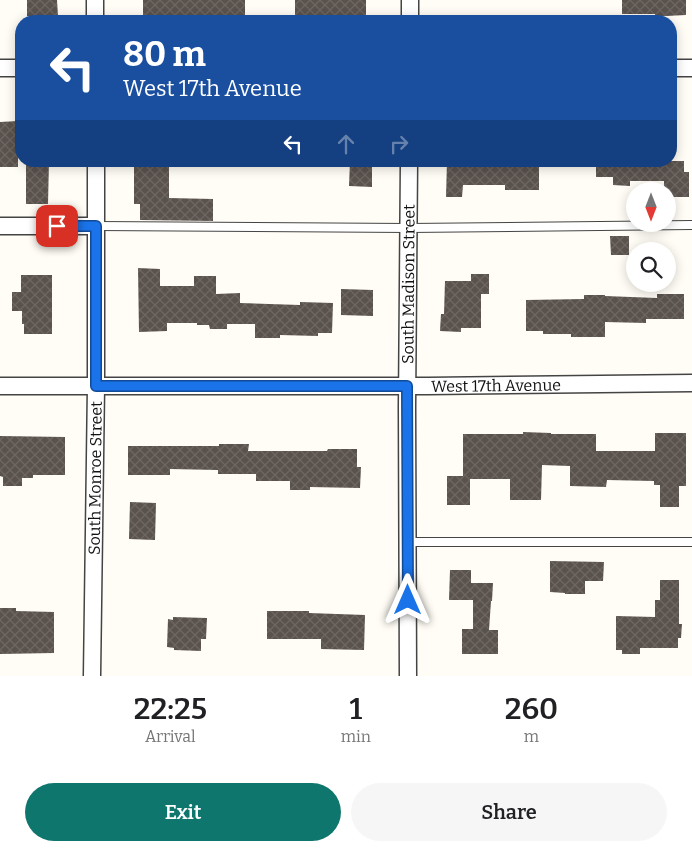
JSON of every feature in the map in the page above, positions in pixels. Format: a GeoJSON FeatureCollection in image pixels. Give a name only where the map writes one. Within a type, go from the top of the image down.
{"type":"FeatureCollection","features":[{"type":"Feature","properties":{"kind":"street"},"geometry":{"type":"LineString","coordinates":[[95,0],[95,15]]}},
{"type":"Feature","properties":{"kind":"street"},"geometry":{"type":"LineString","coordinates":[[410,0],[410,15]]}},
{"type":"Feature","properties":{"kind":"street"},"geometry":{"type":"LineString","coordinates":[[0,68],[15,68]]}},
{"type":"Feature","properties":{"kind":"street"},"geometry":{"type":"LineString","coordinates":[[677,68],[692,68]]}},
{"type":"Feature","properties":{"kind":"street","name":"South Monroe Street"},"geometry":{"type":"LineString","coordinates":[[92,676],[96,386],[96,167]]}},
{"type":"Feature","properties":{"kind":"street","name":"South Madison Street"},"geometry":{"type":"LineString","coordinates":[[408,676],[407,386],[409,167]]}},
{"type":"Feature","properties":{"kind":"street"},"geometry":{"type":"LineString","coordinates":[[0,226],[96,226]]}},
{"type":"Feature","properties":{"kind":"street","name":"West 17th Avenue"},"geometry":{"type":"LineString","coordinates":[[0,386],[407,386],[692,383]]}},
{"type":"Feature","properties":{"kind":"lane"},"geometry":{"type":"LineString","coordinates":[[96,226],[409,228],[692,225]]}},
{"type":"Feature","properties":{"kind":"lane"},"geometry":{"type":"LineString","coordinates":[[408,542],[692,542]]}},
{"type":"Feature","properties":{"kind":"building"},"geometry":{"type":"Polygon","coordinates":[[[27,0],[57,0],[58,15],[27,15],[27,0]]]}},
{"type":"Feature","properties":{"kind":"building"},"geometry":{"type":"Polygon","coordinates":[[[143,0],[245,0],[245,15],[143,15],[143,0]]]}},
{"type":"Feature","properties":{"kind":"building"},"geometry":{"type":"Polygon","coordinates":[[[295,0],[366,0],[366,15],[295,15],[295,0]]]}},
{"type":"Feature","properties":{"kind":"building"},"geometry":{"type":"Polygon","coordinates":[[[622,0],[686,0],[686,15],[622,14],[622,0]]]}},
{"type":"Feature","properties":{"kind":"building"},"geometry":{"type":"Polygon","coordinates":[[[15,121],[15,167],[0,167],[0,122],[15,121]]]}},
{"type":"Feature","properties":{"kind":"building"},"geometry":{"type":"Polygon","coordinates":[[[677,161],[684,161],[684,172],[689,172],[689,197],[676,197],[676,182],[630,181],[626,182],[626,186],[613,185],[613,177],[596,177],[596,167],[677,167],[677,161]]]}},
{"type":"Feature","properties":{"kind":"building"},"geometry":{"type":"Polygon","coordinates":[[[26,167],[49,167],[48,204],[26,204],[26,167]]]}},
{"type":"Feature","properties":{"kind":"building"},"geometry":{"type":"Polygon","coordinates":[[[134,167],[169,167],[169,198],[213,199],[213,221],[140,220],[140,204],[134,204],[134,167]]]}},
{"type":"Feature","properties":{"kind":"building"},"geometry":{"type":"Polygon","coordinates":[[[350,167],[372,167],[372,187],[349,186],[350,167]]]}},
{"type":"Feature","properties":{"kind":"building"},"geometry":{"type":"Polygon","coordinates":[[[447,167],[539,167],[539,190],[505,190],[505,185],[463,185],[462,197],[446,197],[447,167]]]}},
{"type":"Feature","properties":{"kind":"building"},"geometry":{"type":"Polygon","coordinates":[[[610,236],[629,236],[629,242],[626,242],[626,255],[611,255],[610,236]]]}},
{"type":"Feature","properties":{"kind":"building"},"geometry":{"type":"Polygon","coordinates":[[[138,268],[160,269],[160,286],[194,286],[194,276],[216,276],[216,294],[240,293],[240,303],[300,305],[300,302],[333,303],[332,333],[318,333],[318,336],[280,335],[280,338],[255,338],[255,324],[227,324],[227,329],[210,329],[209,325],[197,325],[197,323],[167,323],[167,331],[139,332],[138,268]]]}},
{"type":"Feature","properties":{"kind":"building"},"geometry":{"type":"Polygon","coordinates":[[[471,274],[489,274],[489,294],[481,294],[481,328],[461,328],[461,332],[440,331],[441,314],[444,314],[445,281],[471,281],[471,274]]]}},
{"type":"Feature","properties":{"kind":"building"},"geometry":{"type":"Polygon","coordinates":[[[21,275],[52,275],[52,334],[24,334],[22,311],[12,311],[12,292],[21,292],[21,275]]]}},
{"type":"Feature","properties":{"kind":"building"},"geometry":{"type":"Polygon","coordinates":[[[341,289],[373,290],[373,316],[341,315],[341,289]]]}},
{"type":"Feature","properties":{"kind":"building"},"geometry":{"type":"Polygon","coordinates":[[[657,294],[684,294],[684,319],[646,319],[646,323],[605,322],[605,337],[571,337],[571,334],[543,334],[543,331],[526,331],[526,300],[584,299],[584,295],[657,298],[657,294]]]}},
{"type":"Feature","properties":{"kind":"building"},"geometry":{"type":"Polygon","coordinates":[[[523,432],[596,434],[596,451],[655,451],[655,433],[686,433],[686,486],[679,486],[679,507],[660,507],[660,485],[654,485],[654,481],[607,480],[606,487],[570,486],[570,466],[542,465],[541,500],[510,500],[510,479],[470,479],[470,505],[447,505],[447,476],[463,476],[463,434],[523,434],[523,432]]]}},
{"type":"Feature","properties":{"kind":"building"},"geometry":{"type":"Polygon","coordinates":[[[0,436],[65,437],[65,475],[33,475],[33,478],[22,478],[22,486],[3,486],[3,477],[0,476],[0,436]]]}},
{"type":"Feature","properties":{"kind":"building"},"geometry":{"type":"Polygon","coordinates":[[[219,444],[249,444],[248,451],[357,449],[357,467],[361,467],[360,488],[310,487],[310,490],[290,490],[290,481],[256,481],[256,474],[218,474],[218,470],[170,469],[170,475],[128,475],[128,446],[219,446],[219,444]]]}},
{"type":"Feature","properties":{"kind":"building"},"geometry":{"type":"Polygon","coordinates":[[[130,502],[156,503],[155,540],[129,539],[130,502]]]}},
{"type":"Feature","properties":{"kind":"building"},"geometry":{"type":"Polygon","coordinates":[[[550,561],[604,562],[603,581],[585,581],[585,594],[550,592],[550,561]]]}},
{"type":"Feature","properties":{"kind":"building"},"geometry":{"type":"Polygon","coordinates":[[[450,570],[471,570],[471,583],[493,583],[489,630],[498,630],[498,654],[462,654],[462,629],[473,629],[473,600],[449,600],[450,570]]]}},
{"type":"Feature","properties":{"kind":"building"},"geometry":{"type":"Polygon","coordinates":[[[660,580],[679,580],[679,624],[682,624],[681,638],[678,638],[678,648],[640,648],[640,654],[622,654],[622,650],[616,650],[616,616],[655,617],[655,600],[660,600],[660,580]]]}},
{"type":"Feature","properties":{"kind":"building"},"geometry":{"type":"Polygon","coordinates":[[[0,608],[16,608],[16,611],[54,612],[54,653],[0,654],[0,608]]]}},
{"type":"Feature","properties":{"kind":"building"},"geometry":{"type":"Polygon","coordinates":[[[267,611],[309,611],[309,613],[365,615],[364,650],[321,649],[321,639],[267,639],[267,611]]]}},
{"type":"Feature","properties":{"kind":"building"},"geometry":{"type":"Polygon","coordinates":[[[173,617],[207,618],[206,639],[201,639],[201,651],[174,650],[174,648],[167,647],[168,619],[173,620],[173,617]]]}},
{"type":"Feature","properties":{"kind":"route"},"geometry":{"type":"LineString","coordinates":[[57,226],[96,226],[96,386],[407,386],[408,600]]}}]}
